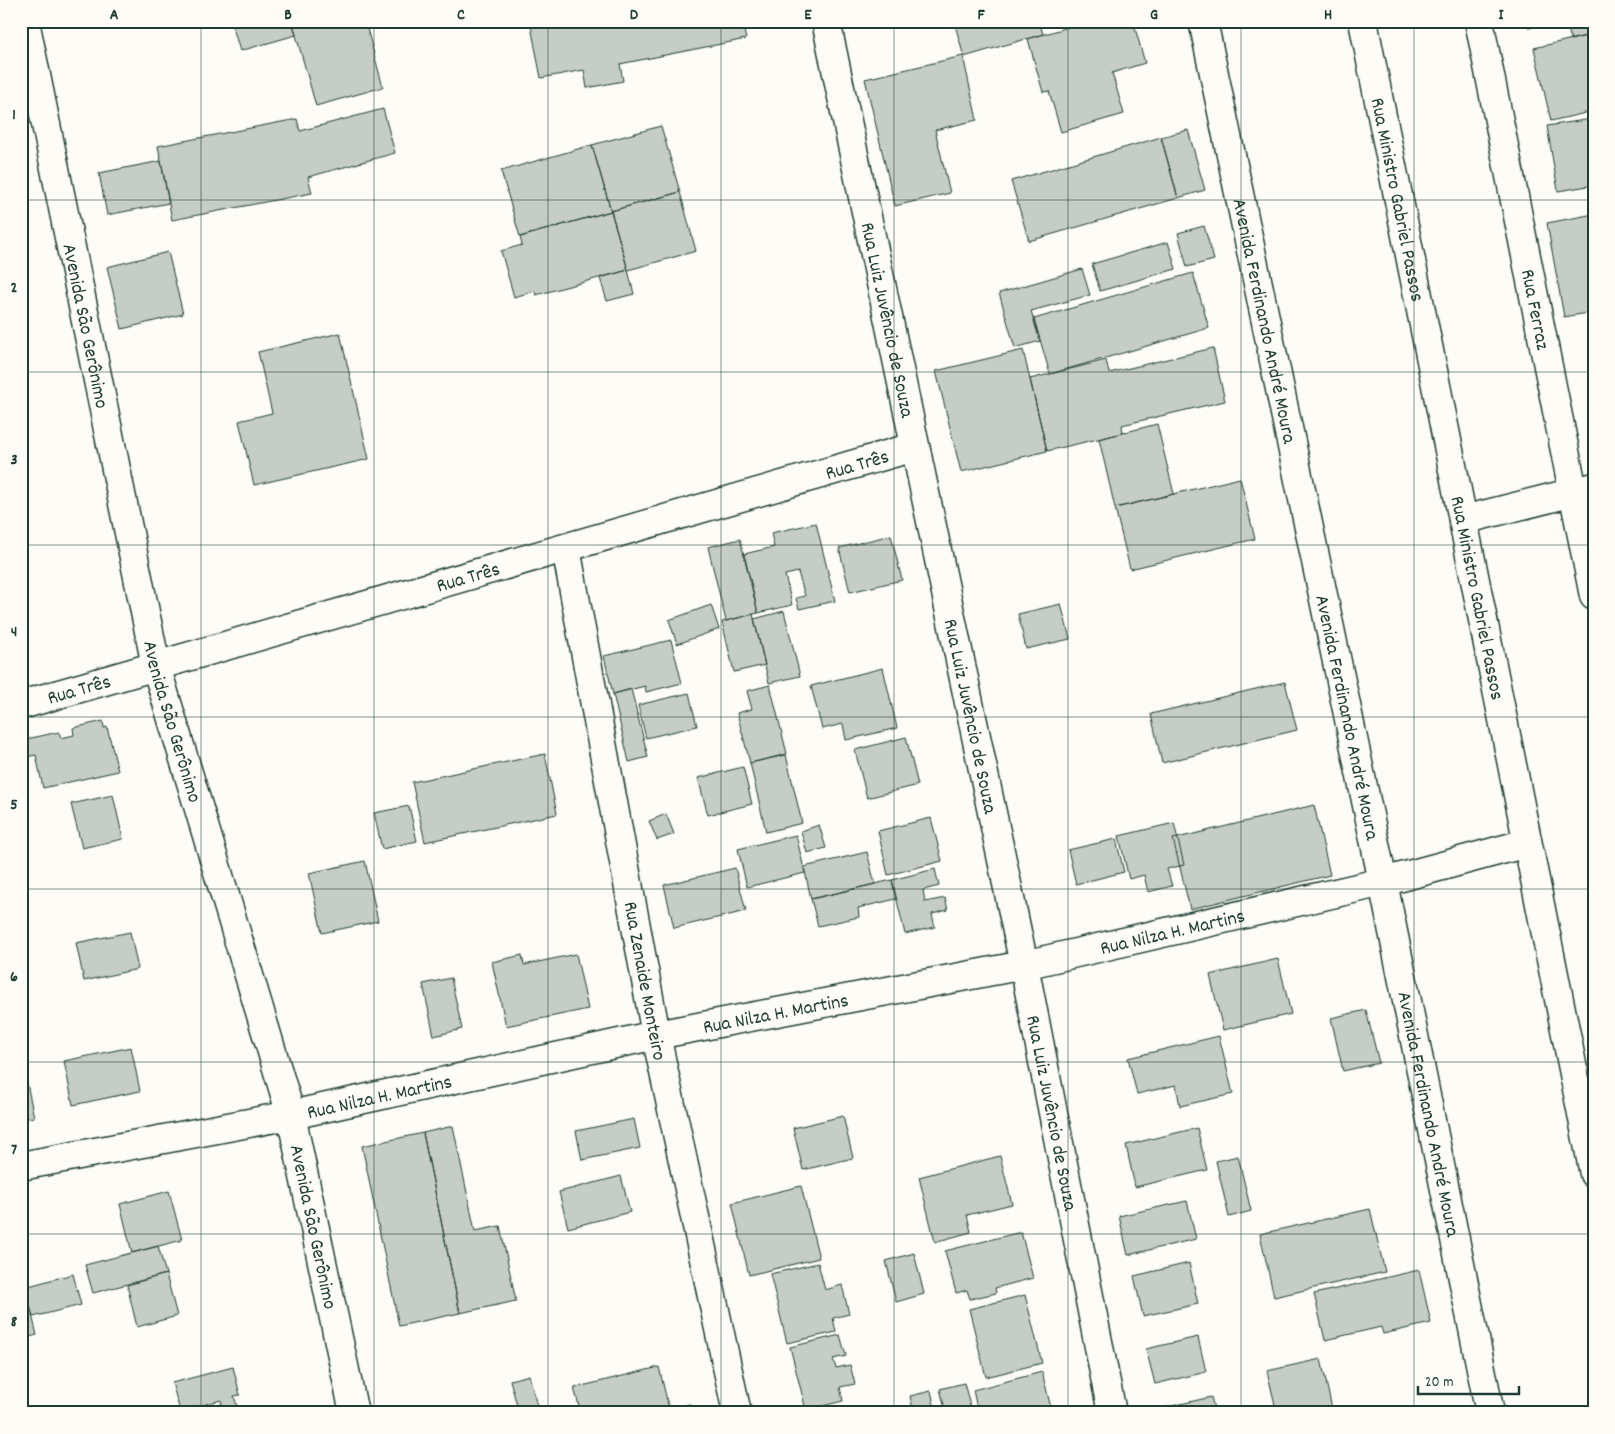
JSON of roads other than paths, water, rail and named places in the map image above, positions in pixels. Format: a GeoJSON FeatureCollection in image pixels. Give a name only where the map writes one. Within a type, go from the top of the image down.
{"type":"FeatureCollection","features":[{"type":"Feature","properties":{"kind":"street","name":"Avenida São Gerônimo"},"geometry":{"type":"LineString","coordinates":[[25,21],[156,666],[291,1115],[354,1413]]}},
{"type":"Feature","properties":{"kind":"street","name":"Rua Luiz Juvêncio de Souza"},"geometry":{"type":"LineString","coordinates":[[826,21],[1024,965],[1112,1413]]}},
{"type":"Feature","properties":{"kind":"street","name":"Avenida Ferdinando André Moura"},"geometry":{"type":"LineString","coordinates":[[1203,21],[1383,882],[1490,1413]]}},
{"type":"Feature","properties":{"kind":"street","name":"Rua Ministro Gabriel Passos"},"geometry":{"type":"LineString","coordinates":[[1363,21],[1594,1174]]}},
{"type":"Feature","properties":{"kind":"street","name":"Rua Ferraz"},"geometry":{"type":"LineString","coordinates":[[1479,21],[1582,489],[1594,596]]}},
{"type":"Feature","properties":{"kind":"street","name":"Rua Três"},"geometry":{"type":"LineString","coordinates":[[21,705],[914,447]]}},
{"type":"Feature","properties":{"kind":"street"},"geometry":{"type":"LineString","coordinates":[[1463,520],[1582,489]]}},
{"type":"Feature","properties":{"kind":"street","name":"Rua Zenaide Monteiro"},"geometry":{"type":"LineString","coordinates":[[566,548],[656,1035],[736,1413]]}},
{"type":"Feature","properties":{"kind":"street","name":"Rua Nilza H. Martins"},"geometry":{"type":"LineString","coordinates":[[21,1166],[291,1115],[656,1035],[1024,965],[1383,882],[1527,843]]}}]}
